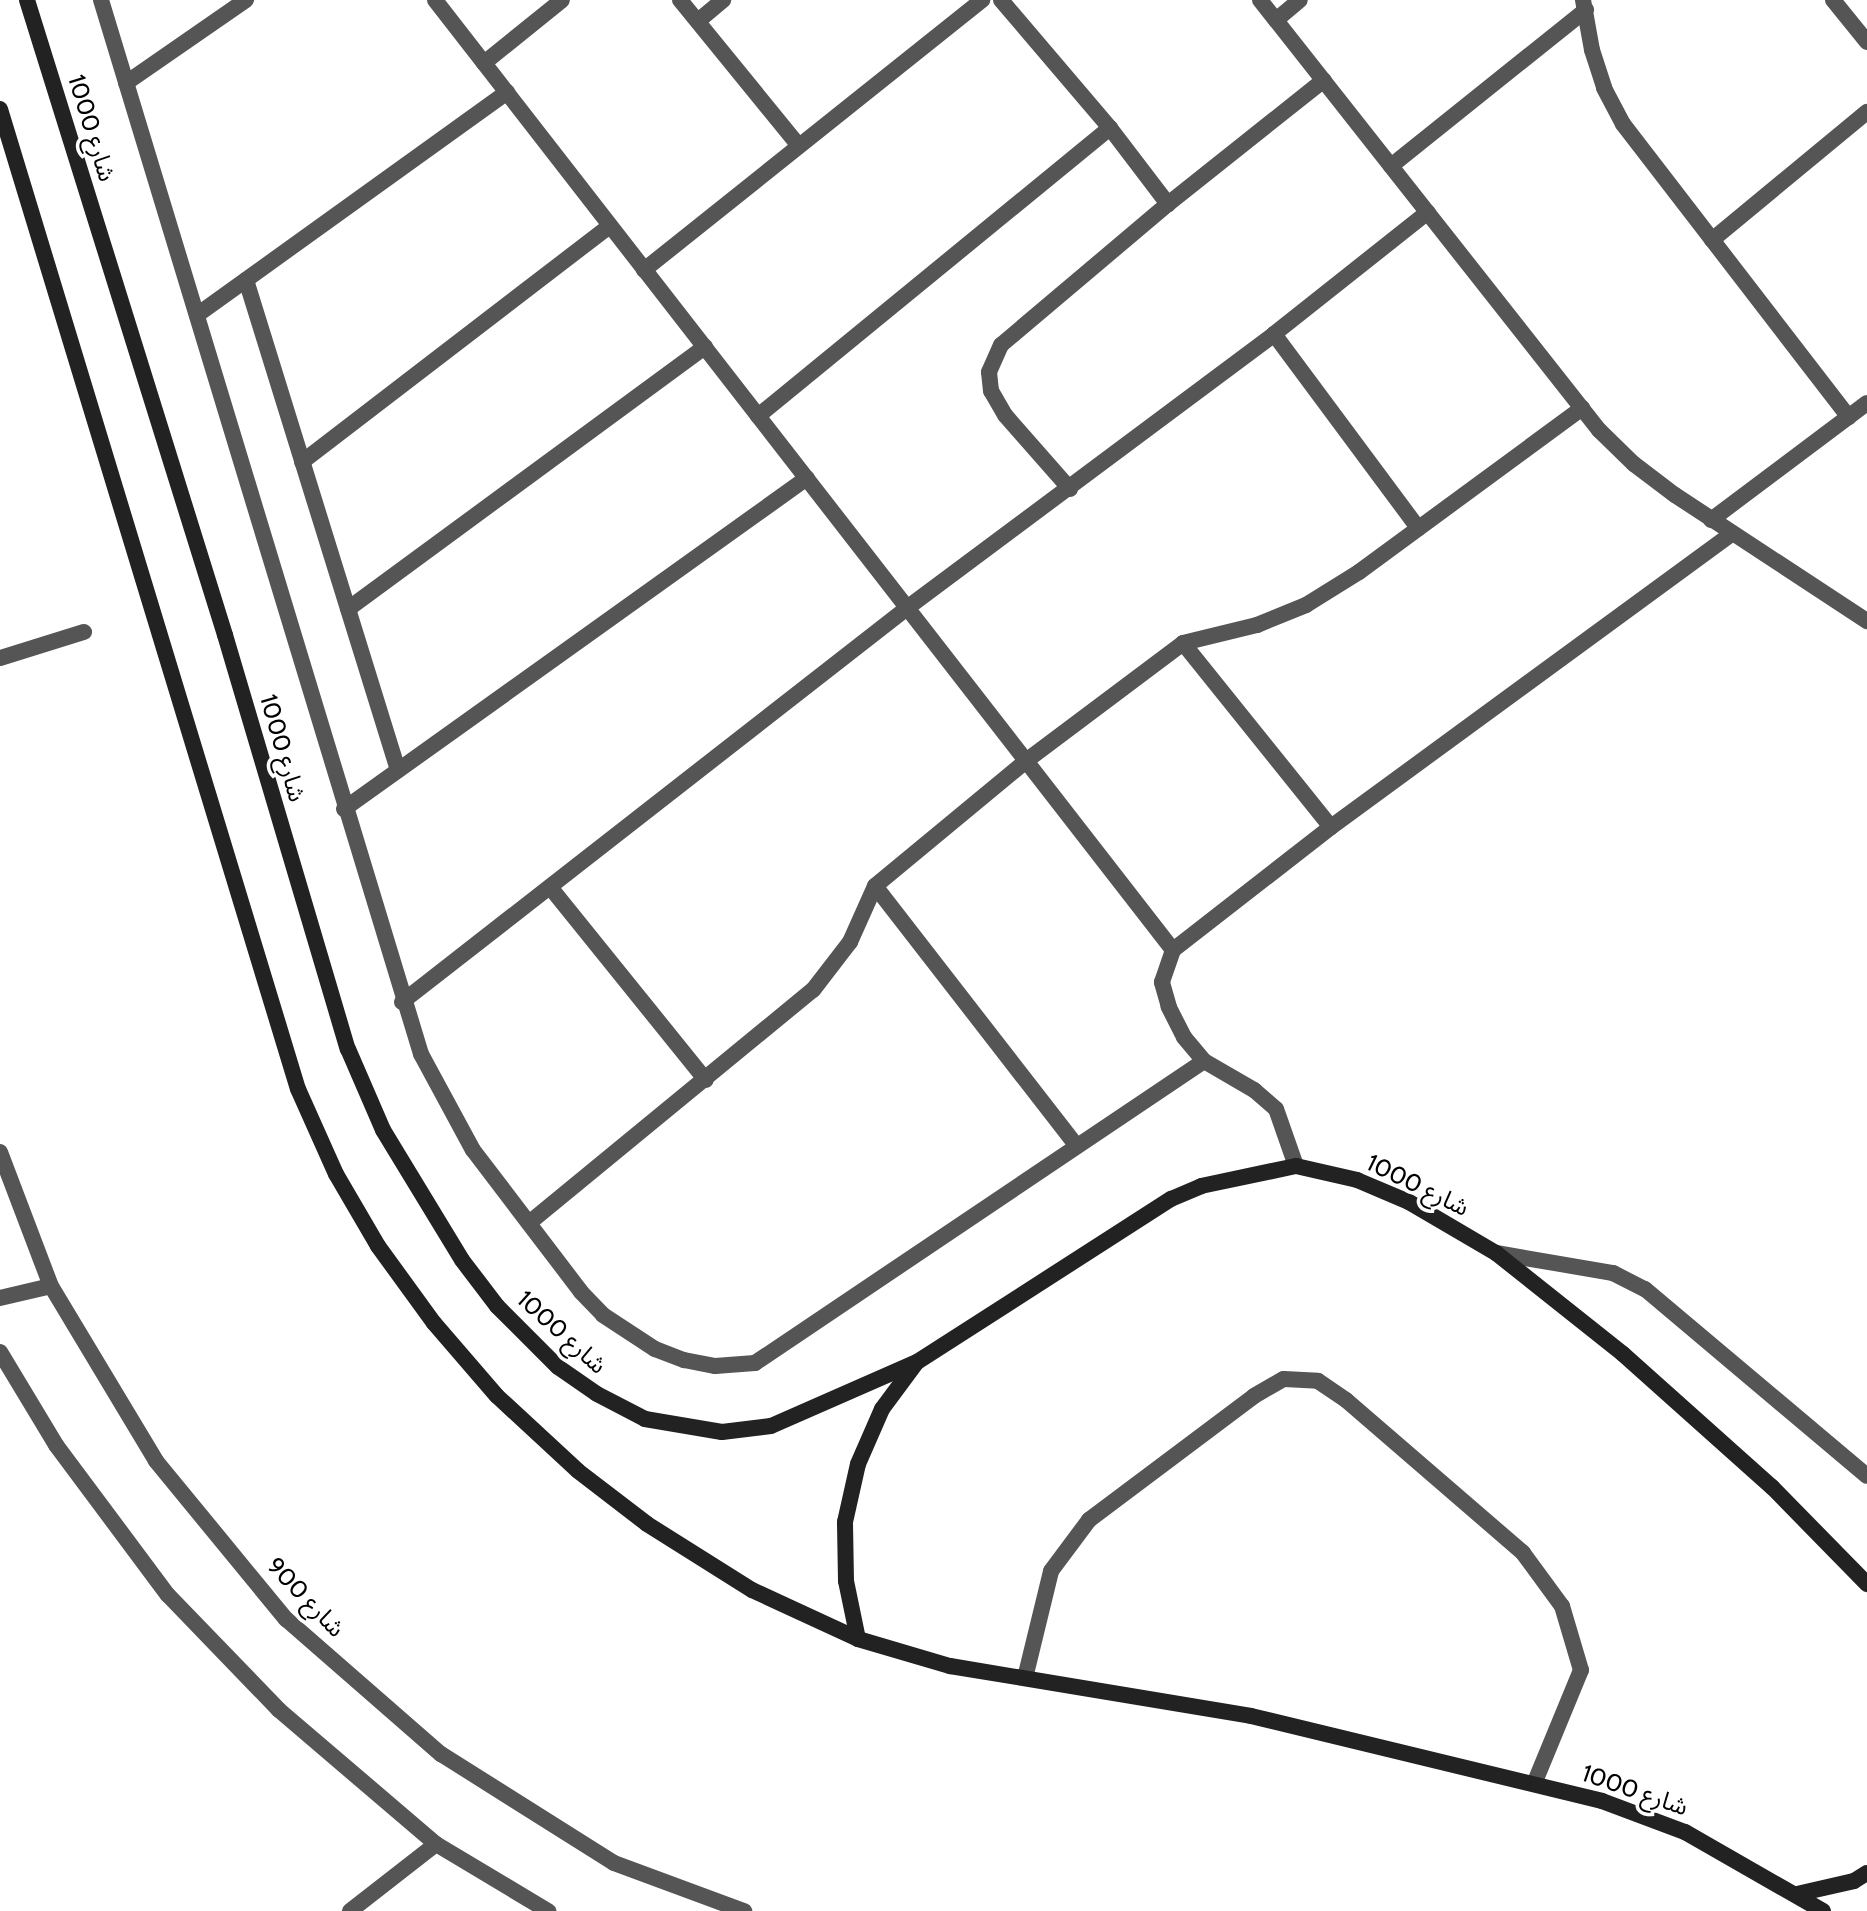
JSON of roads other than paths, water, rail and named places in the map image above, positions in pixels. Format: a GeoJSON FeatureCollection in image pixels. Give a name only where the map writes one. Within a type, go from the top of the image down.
{"type":"FeatureCollection","features":[{"type":"Feature","properties":{"kind":"street","name":"شارع 1000"},"geometry":{"type":"LineString","coordinates":[[27,0],[225,635],[348,1049],[383,1130],[424,1203],[497,1306],[558,1367],[597,1394],[645,1419],[722,1432],[771,1426],[917,1362],[1171,1199],[1201,1186],[1296,1166],[1357,1180],[1409,1202],[1496,1253],[1658,1384],[1772,1487],[1867,1584]]}},
{"type":"Feature","properties":{"kind":"street"},"geometry":{"type":"LineString","coordinates":[[126,83],[246,0]]}},
{"type":"Feature","properties":{"kind":"street"},"geometry":{"type":"LineString","coordinates":[[435,0],[1173,950]]}},
{"type":"Feature","properties":{"kind":"street"},"geometry":{"type":"LineString","coordinates":[[484,63],[562,0]]}},
{"type":"Feature","properties":{"kind":"street"},"geometry":{"type":"LineString","coordinates":[[680,0],[799,146]]}},
{"type":"Feature","properties":{"kind":"street"},"geometry":{"type":"LineString","coordinates":[[698,21],[723,0]]}},
{"type":"Feature","properties":{"kind":"street"},"geometry":{"type":"LineString","coordinates":[[644,270],[982,0]]}},
{"type":"Feature","properties":{"kind":"street"},"geometry":{"type":"LineString","coordinates":[[1001,0],[1110,128],[1168,204]]}},
{"type":"Feature","properties":{"kind":"street"},"geometry":{"type":"LineString","coordinates":[[1260,0],[1582,408],[1634,464],[1711,520],[1867,621]]}},
{"type":"Feature","properties":{"kind":"street"},"geometry":{"type":"LineString","coordinates":[[1276,20],[1300,0]]}},
{"type":"Feature","properties":{"kind":"street"},"geometry":{"type":"LineString","coordinates":[[1833,0],[1864,33]]}},
{"type":"Feature","properties":{"kind":"street"},"geometry":{"type":"LineString","coordinates":[[102,1],[402,1002],[445,1104],[473,1150],[581,1292],[628,1334],[684,1360],[715,1366],[755,1363],[1204,1061]]}},
{"type":"Feature","properties":{"kind":"street"},"geometry":{"type":"LineString","coordinates":[[1391,166],[1584,5],[1592,50],[1604,88],[1623,124],[1849,417]]}},
{"type":"Feature","properties":{"kind":"street"},"geometry":{"type":"LineString","coordinates":[[1070,489],[1005,415],[991,391],[989,372],[1001,345],[1168,204],[1324,80]]}},
{"type":"Feature","properties":{"kind":"street"},"geometry":{"type":"LineString","coordinates":[[197,315],[507,92]]}},
{"type":"Feature","properties":{"kind":"street","name":"شارع 1000"},"geometry":{"type":"LineString","coordinates":[[0,109],[298,1089],[336,1174],[378,1246],[434,1323],[497,1396],[578,1471],[647,1524],[752,1590],[858,1639],[950,1666],[1251,1716],[1602,1801],[1685,1832],[1823,1911]]}},
{"type":"Feature","properties":{"kind":"street"},"geometry":{"type":"LineString","coordinates":[[1712,240],[1867,112]]}},
{"type":"Feature","properties":{"kind":"street"},"geometry":{"type":"LineString","coordinates":[[758,416],[1110,128]]}},
{"type":"Feature","properties":{"kind":"street"},"geometry":{"type":"LineString","coordinates":[[402,1002],[907,608],[1274,334],[1428,212]]}},
{"type":"Feature","properties":{"kind":"street"},"geometry":{"type":"LineString","coordinates":[[302,462],[610,226]]}},
{"type":"Feature","properties":{"kind":"street"},"geometry":{"type":"LineString","coordinates":[[246,280],[398,770]]}},
{"type":"Feature","properties":{"kind":"street"},"geometry":{"type":"LineString","coordinates":[[1274,334],[1418,528]]}},
{"type":"Feature","properties":{"kind":"street"},"geometry":{"type":"LineString","coordinates":[[348,609],[705,347]]}},
{"type":"Feature","properties":{"kind":"street"},"geometry":{"type":"LineString","coordinates":[[1711,520],[1867,403]]}},
{"type":"Feature","properties":{"kind":"street"},"geometry":{"type":"LineString","coordinates":[[529,1223],[813,990],[850,942],[875,886],[1026,761],[1183,643],[1257,625],[1306,605],[1582,408]]}},
{"type":"Feature","properties":{"kind":"street"},"geometry":{"type":"LineString","coordinates":[[344,809],[807,478]]}},
{"type":"Feature","properties":{"kind":"street"},"geometry":{"type":"LineString","coordinates":[[1296,1166],[1276,1109],[1254,1090],[1204,1061],[1184,1037],[1169,1007],[1162,982],[1173,950],[1331,827],[1732,533]]}},
{"type":"Feature","properties":{"kind":"street"},"geometry":{"type":"LineString","coordinates":[[0,658],[84,632]]}},
{"type":"Feature","properties":{"kind":"street"},"geometry":{"type":"LineString","coordinates":[[1183,643],[1331,827]]}},
{"type":"Feature","properties":{"kind":"street"},"geometry":{"type":"LineString","coordinates":[[875,886],[1077,1146]]}},
{"type":"Feature","properties":{"kind":"street"},"geometry":{"type":"LineString","coordinates":[[550,887],[706,1080]]}},
{"type":"Feature","properties":{"kind":"street","name":"شارع 900"},"geometry":{"type":"LineString","coordinates":[[0,1152],[51,1286],[156,1461],[286,1619],[441,1754],[614,1863],[744,1911]]}},
{"type":"Feature","properties":{"kind":"street"},"geometry":{"type":"LineString","coordinates":[[1496,1253],[1613,1273],[1645,1289],[1867,1476]]}},
{"type":"Feature","properties":{"kind":"street"},"geometry":{"type":"LineString","coordinates":[[0,1298],[51,1286]]}},
{"type":"Feature","properties":{"kind":"street"},"geometry":{"type":"LineString","coordinates":[[0,1352],[56,1445],[168,1595],[279,1710],[436,1844],[548,1911]]}},
{"type":"Feature","properties":{"kind":"street"},"geometry":{"type":"LineString","coordinates":[[858,1639],[846,1581],[845,1522],[854,1478],[882,1409],[917,1362]]}},
{"type":"Feature","properties":{"kind":"street"},"geometry":{"type":"LineString","coordinates":[[1025,1678],[1051,1571],[1089,1520],[1254,1396],[1284,1379],[1318,1381],[1346,1400],[1523,1553],[1562,1606],[1581,1670],[1534,1784]]}},
{"type":"Feature","properties":{"kind":"street"},"geometry":{"type":"LineString","coordinates":[[350,1911],[436,1844]]}},
{"type":"Feature","properties":{"kind":"street"},"geometry":{"type":"LineString","coordinates":[[1797,1894],[1854,1881],[1867,1873]]}}]}
